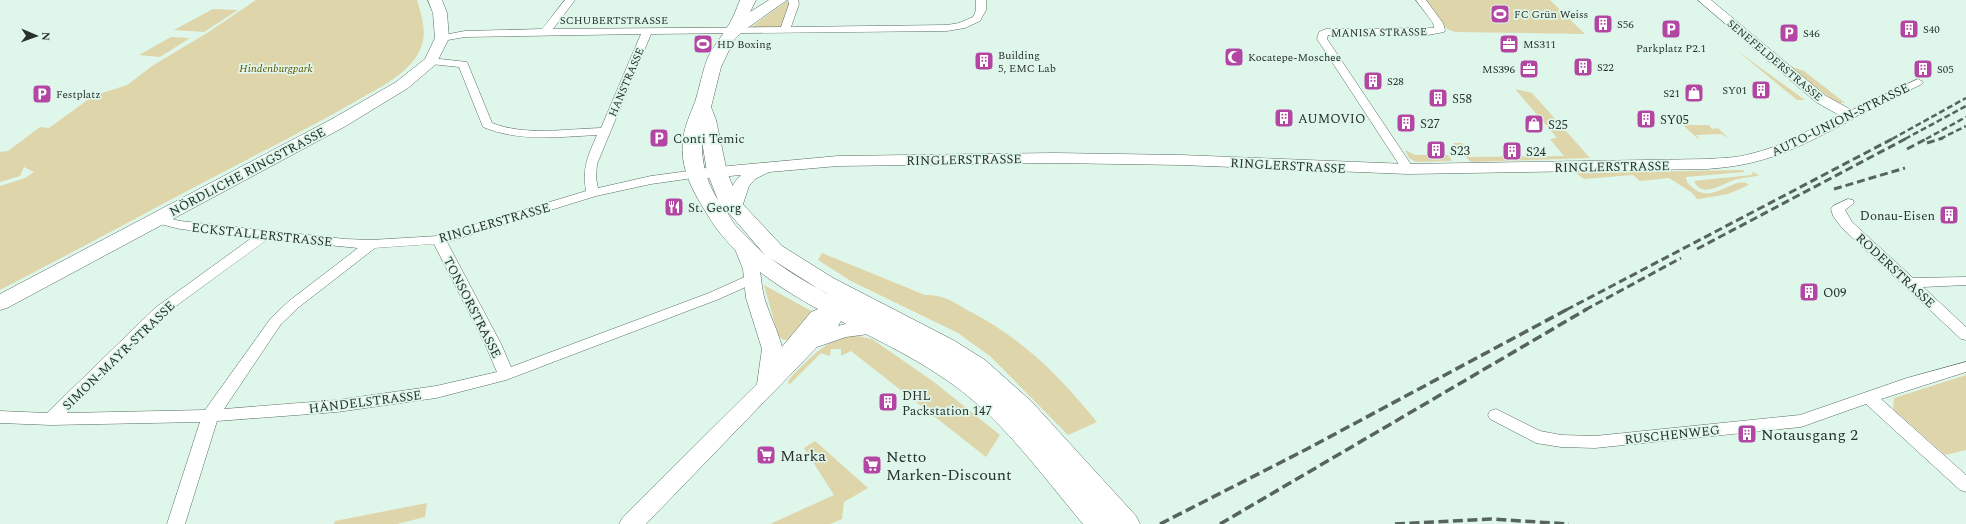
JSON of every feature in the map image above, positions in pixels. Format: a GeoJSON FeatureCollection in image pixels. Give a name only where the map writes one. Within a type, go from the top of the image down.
{"type":"FeatureCollection","features":[{"type":"Feature","properties":{"kind":"main road"},"geometry":{"type":"LineString","coordinates":[[435,0],[440,13],[442,38]]}},
{"type":"Feature","properties":{"kind":"main road"},"geometry":{"type":"LineString","coordinates":[[748,0],[733,31],[723,46],[711,70],[702,107],[697,116],[692,138],[690,171],[714,212],[744,249],[782,279],[817,300],[837,309],[874,318]]}},
{"type":"Feature","properties":{"kind":"main road"},"geometry":{"type":"LineString","coordinates":[[733,31],[779,0]]}},
{"type":"Feature","properties":{"kind":"main road","name":"NÖRDLICHE RINGSTRASSE"},"geometry":{"type":"LineString","coordinates":[[0,303],[373,103],[415,76],[431,61],[442,38]]}},
{"type":"Feature","properties":{"kind":"main road"},"geometry":{"type":"LineString","coordinates":[[702,107],[707,120],[716,167],[729,201],[734,209],[774,251],[825,283],[911,346],[954,373],[985,398],[1025,424],[1126,524]]}},
{"type":"Feature","properties":{"kind":"main road"},"geometry":{"type":"LineString","coordinates":[[1025,424],[1100,524]]}},
{"type":"Feature","properties":{"kind":"street"},"geometry":{"type":"LineString","coordinates":[[545,32],[570,0]]}},
{"type":"Feature","properties":{"kind":"street"},"geometry":{"type":"LineString","coordinates":[[785,30],[794,4],[793,0]]}},
{"type":"Feature","properties":{"kind":"street","name":"SCHUBERTSTRASSE"},"geometry":{"type":"LineString","coordinates":[[442,38],[465,34],[545,32],[947,28],[961,26],[977,19],[981,10],[981,0]]}},
{"type":"Feature","properties":{"kind":"street","name":"MANISA STRASSE"},"geometry":{"type":"LineString","coordinates":[[1408,169],[1322,39],[1322,34],[1326,32],[1428,32],[1440,30],[1438,23],[1421,0]]}},
{"type":"Feature","properties":{"kind":"street","name":"SENEFELDERSTRASSE"},"geometry":{"type":"LineString","coordinates":[[1704,0],[1821,99],[1850,115]]}},
{"type":"Feature","properties":{"kind":"street","name":"HANSTRASSE"},"geometry":{"type":"LineString","coordinates":[[593,193],[590,178],[591,164],[647,32]]}},
{"type":"Feature","properties":{"kind":"street","name":"HANSTRASSE"},"geometry":{"type":"LineString","coordinates":[[431,61],[463,64],[487,125],[495,130],[532,134],[604,131]]}},
{"type":"Feature","properties":{"kind":"street","name":"AUTO-UNION-STRASSE"},"geometry":{"type":"LineString","coordinates":[[1737,161],[1760,157],[1787,147],[1918,82]]}},
{"type":"Feature","properties":{"kind":"street","name":"RINGLERSTRASSE"},"geometry":{"type":"LineString","coordinates":[[345,243],[371,244],[438,240],[593,193],[643,176],[690,171],[777,158],[838,161]]}},
{"type":"Feature","properties":{"kind":"street","name":"RINGLERSTRASSE"},"geometry":{"type":"LineString","coordinates":[[716,167],[838,161],[1082,158],[1408,169],[1659,165],[1737,161]]}},
{"type":"Feature","properties":{"kind":"street"},"geometry":{"type":"LineString","coordinates":[[734,209],[736,195],[741,184],[759,171],[779,165]]}},
{"type":"Feature","properties":{"kind":"street","name":"RINGLERSTRASSE"},"geometry":{"type":"LineString","coordinates":[[593,193],[690,171]]}},
{"type":"Feature","properties":{"kind":"street","name":"RODERSTRASSE"},"geometry":{"type":"LineString","coordinates":[[1848,203],[1838,209],[1840,216],[1847,225],[1966,335]]}},
{"type":"Feature","properties":{"kind":"street","name":"ECKSTALLERSTRASSE"},"geometry":{"type":"LineString","coordinates":[[157,219],[180,225],[345,243]]}},
{"type":"Feature","properties":{"kind":"street","name":"SIMON-MAYR-STRASSE"},"geometry":{"type":"LineString","coordinates":[[51,419],[160,311],[264,235]]}},
{"type":"Feature","properties":{"kind":"street","name":"TONSORSTRASSE"},"geometry":{"type":"LineString","coordinates":[[438,240],[490,338],[506,375]]}},
{"type":"Feature","properties":{"kind":"street"},"geometry":{"type":"LineString","coordinates":[[176,524],[210,416],[276,321],[294,304],[371,244]]}},
{"type":"Feature","properties":{"kind":"street"},"geometry":{"type":"LineString","coordinates":[[744,249],[754,278],[755,298],[769,336],[772,349],[767,384]]}},
{"type":"Feature","properties":{"kind":"street","name":"HÄNDELSTRASSE"},"geometry":{"type":"LineString","coordinates":[[0,417],[51,419],[210,416],[337,406],[436,392],[506,375],[714,296],[754,278]]}},
{"type":"Feature","properties":{"kind":"street"},"geometry":{"type":"LineString","coordinates":[[1910,283],[1966,281]]}},
{"type":"Feature","properties":{"kind":"street"},"geometry":{"type":"LineString","coordinates":[[631,524],[767,384],[804,350],[834,318],[837,309],[837,298],[825,283]]}},
{"type":"Feature","properties":{"kind":"street","name":"HÄNDELSTRASSE"},"geometry":{"type":"LineString","coordinates":[[714,296],[738,294],[755,298]]}},
{"type":"Feature","properties":{"kind":"street"},"geometry":{"type":"LineString","coordinates":[[767,384],[790,348],[813,320],[822,313],[837,309]]}},
{"type":"Feature","properties":{"kind":"street"},"geometry":{"type":"LineString","coordinates":[[804,350],[838,332],[853,328],[874,318]]}},
{"type":"Feature","properties":{"kind":"street","name":"RUSCHENWEG"},"geometry":{"type":"LineString","coordinates":[[1496,415],[1536,437],[1561,441],[1595,442],[1801,421],[1914,382],[1966,367]]}},
{"type":"Feature","properties":{"kind":"street"},"geometry":{"type":"LineString","coordinates":[[1869,398],[1966,485]]}},
{"type":"Feature","properties":{"kind":"green space","name":"Hindenburgpark"},"geometry":{"type":"Polygon","coordinates":[[[256,0],[417,0],[423,22],[424,36],[420,50],[411,63],[399,75],[377,89],[295,135],[0,290],[0,186],[25,178],[34,172],[24,167],[20,176],[0,182],[0,152],[8,151],[40,127],[49,128],[93,96],[127,85],[152,66],[207,33],[256,0]]]}},
{"type":"Feature","properties":{"kind":"green space","name":"FC Grün Weiss"},"geometry":{"type":"Polygon","coordinates":[[[1424,0],[1550,0],[1585,34],[1455,32],[1447,29],[1424,0]]]}},
{"type":"Feature","properties":{"kind":"green space"},"geometry":{"type":"Polygon","coordinates":[[[787,1],[790,3],[781,27],[751,27],[787,1]]]}},
{"type":"Feature","properties":{"kind":"green space"},"geometry":{"type":"Polygon","coordinates":[[[213,9],[238,10],[204,32],[174,30],[213,9]]]}},
{"type":"Feature","properties":{"kind":"green space"},"geometry":{"type":"Polygon","coordinates":[[[171,37],[190,38],[160,57],[139,55],[171,37]]]}},
{"type":"Feature","properties":{"kind":"green space"},"geometry":{"type":"Polygon","coordinates":[[[1736,50],[1805,100],[1797,100],[1736,50]]]}},
{"type":"Feature","properties":{"kind":"green space"},"geometry":{"type":"Polygon","coordinates":[[[1787,65],[1804,71],[1845,103],[1839,103],[1833,100],[1787,65]]]}},
{"type":"Feature","properties":{"kind":"green space"},"geometry":{"type":"Polygon","coordinates":[[[1515,89],[1532,93],[1590,158],[1471,162],[1463,156],[1453,143],[1462,143],[1466,148],[1463,149],[1469,157],[1564,156],[1550,139],[1557,138],[1515,89]]]}},
{"type":"Feature","properties":{"kind":"green space"},"geometry":{"type":"Polygon","coordinates":[[[1683,125],[1709,125],[1712,129],[1718,128],[1728,138],[1721,134],[1696,135],[1700,139],[1683,125]]]}},
{"type":"Feature","properties":{"kind":"green space"},"geometry":{"type":"Polygon","coordinates":[[[1405,150],[1415,155],[1448,155],[1452,161],[1416,162],[1409,158],[1405,150]]]}},
{"type":"Feature","properties":{"kind":"green space"},"geometry":{"type":"Polygon","coordinates":[[[1743,170],[1744,172],[1686,177],[1689,185],[1700,192],[1716,192],[1744,182],[1749,185],[1728,194],[1699,199],[1695,198],[1696,197],[1691,192],[1669,178],[1640,181],[1633,175],[1584,179],[1576,173],[1743,170]]]}},
{"type":"Feature","properties":{"kind":"green space"},"geometry":{"type":"Polygon","coordinates":[[[1751,171],[1759,175],[1737,179],[1707,190],[1702,189],[1694,181],[1751,175],[1753,174],[1751,171]]]}},
{"type":"Feature","properties":{"kind":"green space"},"geometry":{"type":"Polygon","coordinates":[[[822,253],[925,295],[939,296],[949,300],[1008,334],[1040,360],[1069,389],[1097,422],[1068,435],[991,357],[958,333],[851,281],[818,260],[822,253]]]}},
{"type":"Feature","properties":{"kind":"green space"},"geometry":{"type":"Polygon","coordinates":[[[764,285],[813,312],[789,341],[782,339],[778,335],[764,285]]]}},
{"type":"Feature","properties":{"kind":"green space"},"geometry":{"type":"Polygon","coordinates":[[[853,335],[872,339],[934,382],[1000,435],[986,457],[851,351],[841,356],[841,349],[831,349],[830,356],[821,353],[790,384],[788,383],[794,374],[823,347],[837,339],[853,335]]]}},
{"type":"Feature","properties":{"kind":"green space"},"geometry":{"type":"Polygon","coordinates":[[[1966,375],[1966,450],[1945,455],[1893,409],[1894,398],[1966,375]]]}},
{"type":"Feature","properties":{"kind":"green space"},"geometry":{"type":"Polygon","coordinates":[[[815,441],[868,488],[844,502],[842,519],[830,524],[770,524],[834,495],[804,448],[815,441]]]}},
{"type":"Feature","properties":{"kind":"green space"},"geometry":{"type":"Polygon","coordinates":[[[427,503],[425,517],[397,524],[334,524],[335,521],[427,503]]]}},
{"type":"Feature","properties":{"kind":"railway"},"geometry":{"type":"LineString","coordinates":[[1892,139],[1966,98]]}},
{"type":"Feature","properties":{"kind":"railway"},"geometry":{"type":"LineString","coordinates":[[1905,139],[1966,106]]}},
{"type":"Feature","properties":{"kind":"railway"},"geometry":{"type":"LineString","coordinates":[[1926,139],[1966,117]]}},
{"type":"Feature","properties":{"kind":"railway"},"geometry":{"type":"LineString","coordinates":[[1940,139],[1966,126]]}},
{"type":"Feature","properties":{"kind":"railway"},"geometry":{"type":"LineString","coordinates":[[1566,310],[1894,138]]}},
{"type":"Feature","properties":{"kind":"railway"},"geometry":{"type":"LineString","coordinates":[[1697,249],[1907,138]]}},
{"type":"Feature","properties":{"kind":"railway"},"geometry":{"type":"LineString","coordinates":[[1907,149],[1928,138]]}},
{"type":"Feature","properties":{"kind":"railway"},"geometry":{"type":"LineString","coordinates":[[1927,143],[1940,139]]}},
{"type":"Feature","properties":{"kind":"railway"},"geometry":{"type":"LineString","coordinates":[[1834,189],[1905,168]]}},
{"type":"Feature","properties":{"kind":"railway"},"geometry":{"type":"LineString","coordinates":[[1585,310],[1681,258]]}},
{"type":"Feature","properties":{"kind":"railway"},"geometry":{"type":"LineString","coordinates":[[1160,524],[1307,449],[1568,309]]}},
{"type":"Feature","properties":{"kind":"railway"},"geometry":{"type":"LineString","coordinates":[[1220,524],[1587,309]]}},
{"type":"Feature","properties":{"kind":"railway"},"geometry":{"type":"LineString","coordinates":[[1395,524],[1491,519],[1569,524]]}},
{"type":"Feature","properties":{"kind":"place","name":"FC Grün Weiss"},"geometry":{"type":"Point","coordinates":[1500,14]}},
{"type":"Feature","properties":{"kind":"place","name":"S56"},"geometry":{"type":"Point","coordinates":[1603,24]}},
{"type":"Feature","properties":{"kind":"place","name":"Parkplatz P2.1"},"geometry":{"type":"Point","coordinates":[1671,29]}},
{"type":"Feature","properties":{"kind":"place","name":"S40"},"geometry":{"type":"Point","coordinates":[1909,29]}},
{"type":"Feature","properties":{"kind":"place","name":"S46"},"geometry":{"type":"Point","coordinates":[1789,33]}},
{"type":"Feature","properties":{"kind":"place","name":"HD Boxing"},"geometry":{"type":"Point","coordinates":[703,44]}},
{"type":"Feature","properties":{"kind":"place","name":"MS311"},"geometry":{"type":"Point","coordinates":[1509,44]}},
{"type":"Feature","properties":{"kind":"place","name":"Kocatepe-Moschee"},"geometry":{"type":"Point","coordinates":[1234,57]}},
{"type":"Feature","properties":{"kind":"place","name":"Building 5, EMC Lab"},"geometry":{"type":"Point","coordinates":[984,61]}},
{"type":"Feature","properties":{"kind":"place","name":"S22"},"geometry":{"type":"Point","coordinates":[1583,67]}},
{"type":"Feature","properties":{"kind":"place","name":"MS396"},"geometry":{"type":"Point","coordinates":[1529,69]}},
{"type":"Feature","properties":{"kind":"place","name":"S05"},"geometry":{"type":"Point","coordinates":[1923,69]}},
{"type":"Feature","properties":{"kind":"place","name":"S28"},"geometry":{"type":"Point","coordinates":[1373,81]}},
{"type":"Feature","properties":{"kind":"place","name":"SY01"},"geometry":{"type":"Point","coordinates":[1761,90]}},
{"type":"Feature","properties":{"kind":"place","name":"S21"},"geometry":{"type":"Point","coordinates":[1694,93]}},
{"type":"Feature","properties":{"kind":"place","name":"Festplatz"},"geometry":{"type":"Point","coordinates":[42,94]}},
{"type":"Feature","properties":{"kind":"place","name":"S58"},"geometry":{"type":"Point","coordinates":[1438,98]}},
{"type":"Feature","properties":{"kind":"place","name":"AUMOVIO"},"geometry":{"type":"Point","coordinates":[1284,118]}},
{"type":"Feature","properties":{"kind":"place","name":"SY05"},"geometry":{"type":"Point","coordinates":[1646,119]}},
{"type":"Feature","properties":{"kind":"place","name":"S27"},"geometry":{"type":"Point","coordinates":[1406,123]}},
{"type":"Feature","properties":{"kind":"place","name":"S25"},"geometry":{"type":"Point","coordinates":[1534,124]}},
{"type":"Feature","properties":{"kind":"place","name":"Conti Temic"},"geometry":{"type":"Point","coordinates":[659,138]}},
{"type":"Feature","properties":{"kind":"place","name":"S23"},"geometry":{"type":"Point","coordinates":[1436,150]}},
{"type":"Feature","properties":{"kind":"place","name":"S24"},"geometry":{"type":"Point","coordinates":[1512,151]}},
{"type":"Feature","properties":{"kind":"place","name":"St. Georg"},"geometry":{"type":"Point","coordinates":[674,207]}},
{"type":"Feature","properties":{"kind":"place","name":"Donau-Eisen"},"geometry":{"type":"Point","coordinates":[1949,215]}},
{"type":"Feature","properties":{"kind":"place","name":"O09"},"geometry":{"type":"Point","coordinates":[1809,292]}},
{"type":"Feature","properties":{"kind":"place","name":"DHL Packstation 147"},"geometry":{"type":"Point","coordinates":[888,402]}},
{"type":"Feature","properties":{"kind":"place","name":"Notausgang 2"},"geometry":{"type":"Point","coordinates":[1747,434]}},
{"type":"Feature","properties":{"kind":"place","name":"Marka"},"geometry":{"type":"Point","coordinates":[766,455]}},
{"type":"Feature","properties":{"kind":"place","name":"Netto Marken-Discount"},"geometry":{"type":"Point","coordinates":[872,465]}}]}
